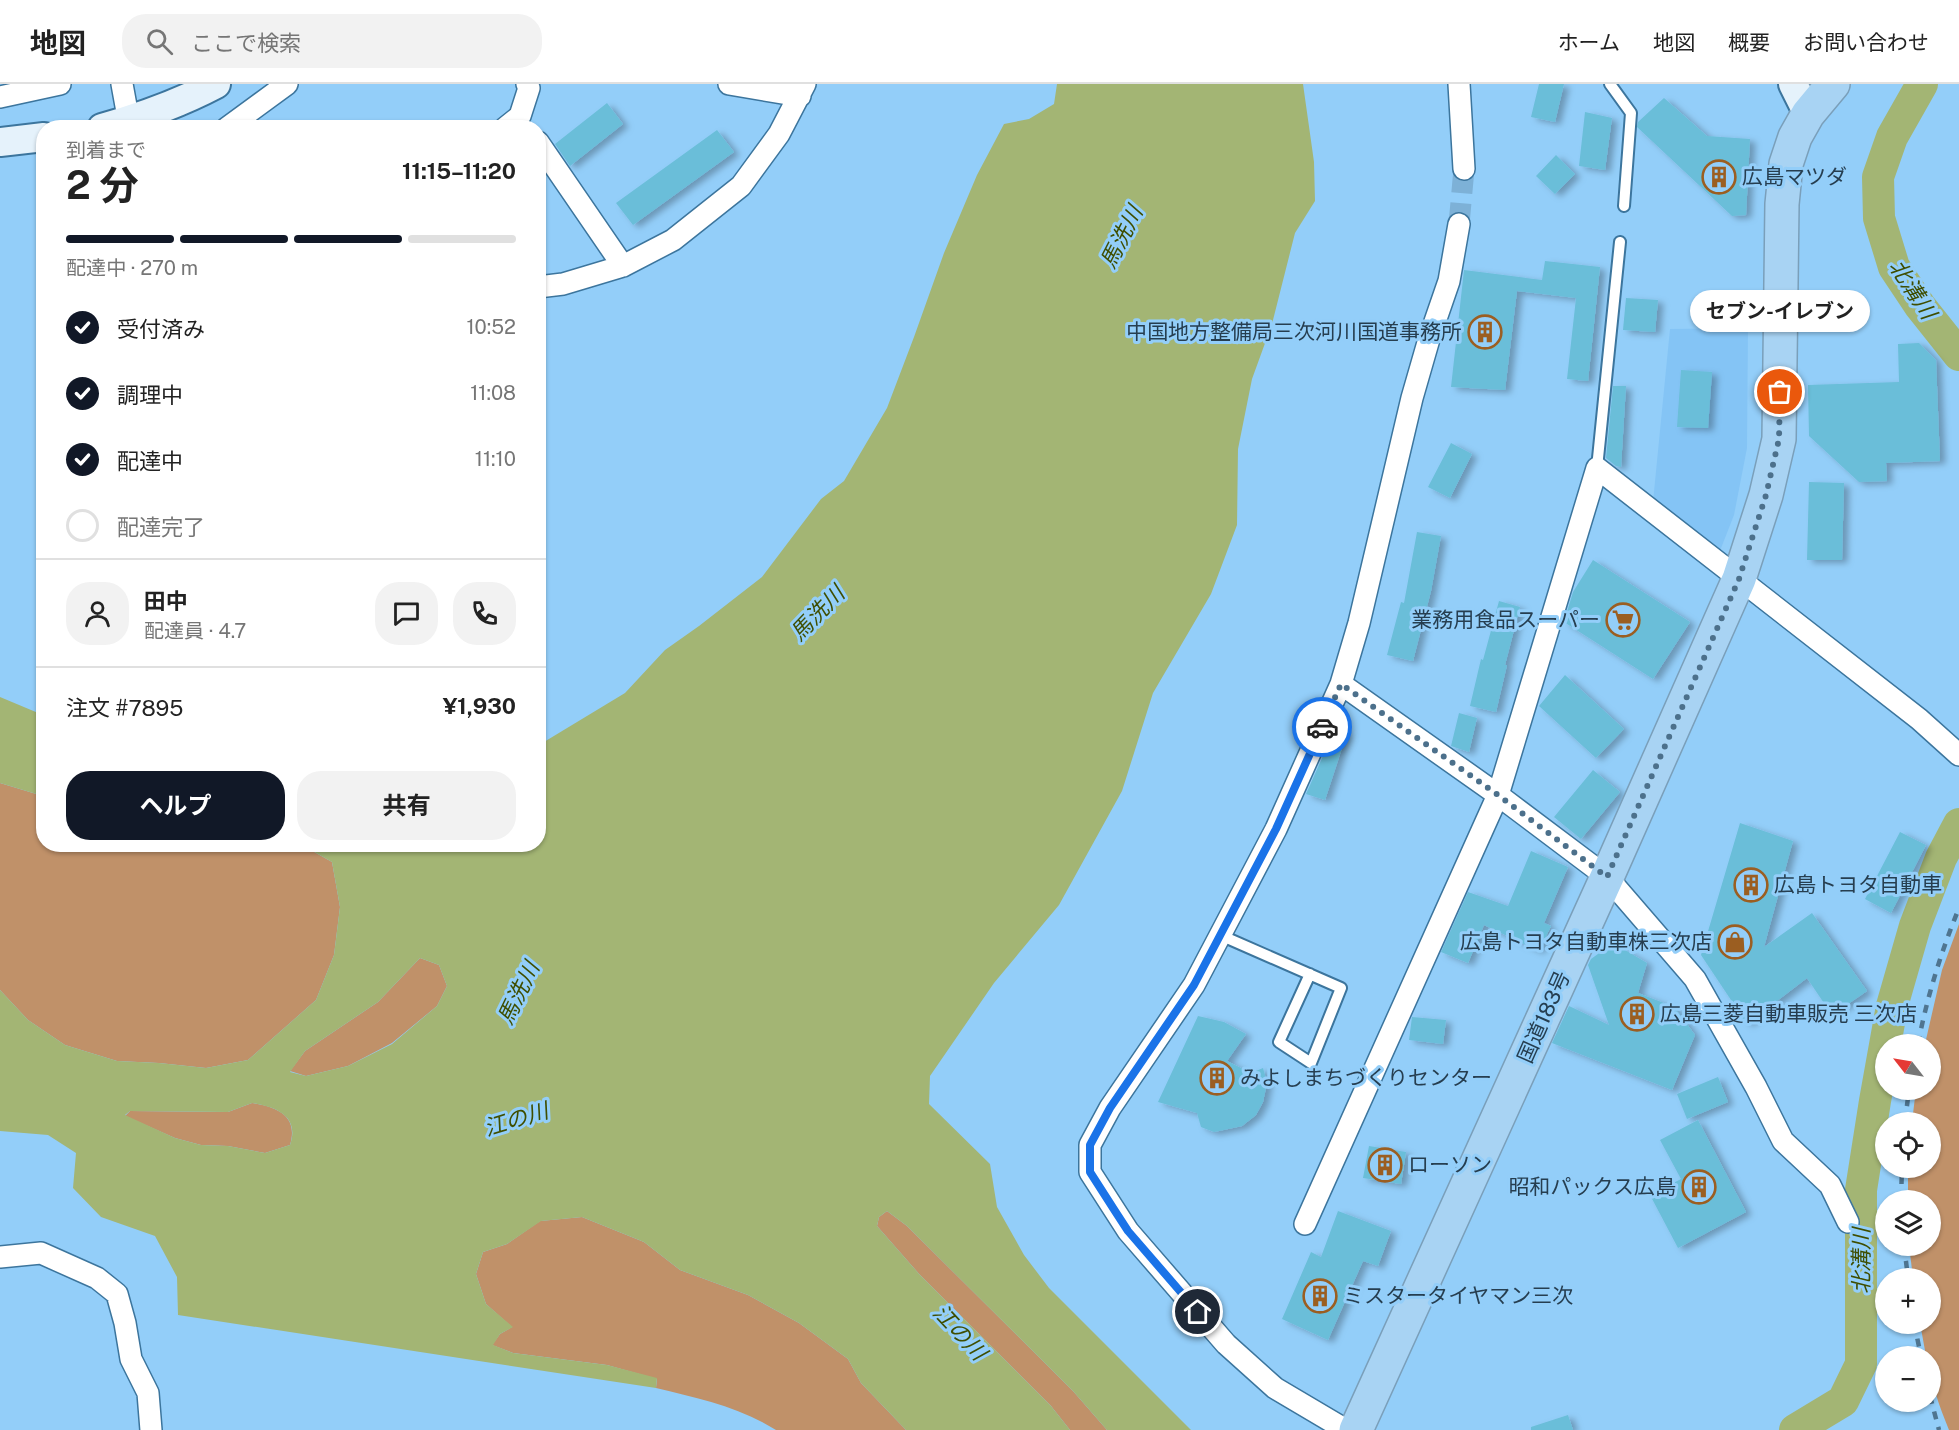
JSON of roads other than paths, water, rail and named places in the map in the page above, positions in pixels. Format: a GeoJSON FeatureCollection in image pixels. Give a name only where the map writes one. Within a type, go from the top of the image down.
{"type":"FeatureCollection","features":[{"type":"Feature","properties":{"kind":"highway","name":"国道183号"},"geometry":{"type":"LineString","coordinates":[[1356,1430],[1607,877],[1739,579],[1766,495],[1779,439],[1782,204],[1786,164],[1795,136],[1808,114],[1833,84]]}},
{"type":"Feature","properties":{"kind":"main road"},"geometry":{"type":"LineString","coordinates":[[132,120],[216,84]]}},
{"type":"Feature","properties":{"kind":"main road"},"geometry":{"type":"LineString","coordinates":[[1793,84],[1808,114]]}},
{"type":"Feature","properties":{"kind":"main road"},"geometry":{"type":"LineString","coordinates":[[0,142],[36,138]]}},
{"type":"Feature","properties":{"kind":"street"},"geometry":{"type":"LineString","coordinates":[[0,97],[60,84]]}},
{"type":"Feature","properties":{"kind":"street"},"geometry":{"type":"LineString","coordinates":[[120,120],[122,84]]}},
{"type":"Feature","properties":{"kind":"street"},"geometry":{"type":"LineString","coordinates":[[238,120],[287,84]]}},
{"type":"Feature","properties":{"kind":"street"},"geometry":{"type":"LineString","coordinates":[[519,120],[529,88],[527,84]]}},
{"type":"Feature","properties":{"kind":"street"},"geometry":{"type":"LineString","coordinates":[[546,286],[563,284],[623,266],[673,240],[741,186],[779,134],[803,90],[729,84]]}},
{"type":"Feature","properties":{"kind":"street"},"geometry":{"type":"LineString","coordinates":[[1459,84],[1464,169]]}},
{"type":"Feature","properties":{"kind":"street"},"geometry":{"type":"LineString","coordinates":[[546,154],[623,266]]}},
{"type":"Feature","properties":{"kind":"street"},"geometry":{"type":"LineString","coordinates":[[1346,1430],[1275,1388],[1226,1344],[1128,1231],[1090,1172],[1090,1145],[1110,1108],[1194,985],[1276,829],[1341,684],[1359,623],[1412,398],[1449,281],[1459,224]]}},
{"type":"Feature","properties":{"kind":"street"},"geometry":{"type":"LineString","coordinates":[[1305,1224],[1498,795],[1597,468],[1919,719],[1959,755]]}},
{"type":"Feature","properties":{"kind":"street"},"geometry":{"type":"LineString","coordinates":[[1341,684],[1498,795],[1607,877],[1695,979],[1756,1087],[1783,1142],[1830,1185],[1848,1222]]}},
{"type":"Feature","properties":{"kind":"street"},"geometry":{"type":"LineString","coordinates":[[0,1257],[41,1252],[97,1278],[117,1294],[131,1359],[148,1393],[151,1430]]}},
{"type":"Feature","properties":{"kind":"lane"},"geometry":{"type":"LineString","coordinates":[[1610,84],[1631,113],[1623,206]]}},
{"type":"Feature","properties":{"kind":"lane"},"geometry":{"type":"LineString","coordinates":[[1597,468],[1620,242]]}},
{"type":"Feature","properties":{"kind":"lane"},"geometry":{"type":"LineString","coordinates":[[1221,935],[1310,974],[1341,988],[1311,1063],[1279,1042],[1310,974]]}},
{"type":"Feature","properties":{"kind":"water"},"geometry":{"type":"Polygon","coordinates":[[[1057,84],[1303,84],[1314,162],[1315,201],[1295,233],[1272,324],[1252,379],[1238,449],[1237,525],[1211,594],[1153,693],[1122,791],[1059,905],[994,983],[930,1076],[929,1104],[990,1164],[997,1207],[1024,1255],[1049,1288],[1191,1430],[1107,1430],[1073,1391],[907,1226],[887,1211],[879,1217],[877,1226],[920,1275],[1051,1406],[1070,1430],[906,1430],[861,1383],[848,1359],[799,1323],[748,1295],[680,1270],[644,1242],[582,1217],[541,1221],[507,1244],[483,1252],[476,1274],[486,1304],[513,1327],[500,1334],[493,1345],[513,1353],[607,1365],[657,1378],[656,1388],[178,1315],[177,1277],[155,1236],[101,1217],[73,1188],[76,1153],[48,1135],[0,1131],[0,990],[28,1020],[65,1045],[117,1061],[206,1068],[248,1060],[316,1000],[334,955],[340,907],[332,862],[314,852],[546,852],[546,741],[625,693],[665,650],[762,577],[821,499],[844,481],[887,408],[944,253],[977,175],[1004,124],[1029,119],[1054,104],[1057,84]],[[420,958],[378,1002],[305,1051],[290,1072],[306,1076],[348,1066],[392,1044],[437,1006],[447,986],[439,965],[420,958]],[[252,1103],[228,1112],[130,1111],[125,1115],[175,1138],[201,1145],[228,1146],[265,1153],[290,1145],[292,1135],[289,1120],[277,1110],[252,1103]]]}},
{"type":"Feature","properties":{"kind":"water"},"geometry":{"type":"Polygon","coordinates":[[[0,697],[36,712],[36,794],[0,783],[0,697]]]}},
{"type":"Feature","properties":{"kind":"waterway","name":"北溝川"},"geometry":{"type":"LineString","coordinates":[[1922,84],[1892,137],[1878,177],[1879,218],[1894,267],[1920,306],[1959,355]]}},
{"type":"Feature","properties":{"kind":"waterway","name":"北溝川"},"geometry":{"type":"LineString","coordinates":[[1795,1430],[1843,1401],[1861,1364],[1861,1190],[1892,1006],[1915,926],[1941,858],[1959,824]]}},
{"type":"Feature","properties":{"kind":"tunnel"},"geometry":{"type":"LineString","coordinates":[[1459,224],[1464,169]]}},
{"type":"Feature","properties":{"kind":"railway"},"geometry":{"type":"LineString","coordinates":[[1920,1034],[1935,975],[1959,908]]}},
{"type":"Feature","properties":{"kind":"railway"},"geometry":{"type":"LineString","coordinates":[[1906,1112],[1908,1100]]}},
{"type":"Feature","properties":{"kind":"railway"},"geometry":{"type":"LineString","coordinates":[[1901,1190],[1902,1178]]}},
{"type":"Feature","properties":{"kind":"railway"},"geometry":{"type":"LineString","coordinates":[[1905,1256],[1907,1268]]}},
{"type":"Feature","properties":{"kind":"railway"},"geometry":{"type":"LineString","coordinates":[[1916,1334],[1919,1346]]}},
{"type":"Feature","properties":{"kind":"railway"},"geometry":{"type":"LineString","coordinates":[[1934,1412],[1939,1430]]}},
{"type":"Feature","properties":{"kind":"place","name":"広島マツダ"},"geometry":{"type":"Point","coordinates":[1719,177]}},
{"type":"Feature","properties":{"kind":"place","name":"中国地方整備局三次河川国道事務所"},"geometry":{"type":"Point","coordinates":[1485,332]}},
{"type":"Feature","properties":{"kind":"place","name":"セブン-イレブン"},"geometry":{"type":"Point","coordinates":[1780,392]}},
{"type":"Feature","properties":{"kind":"place","name":"業務用食品スーパー"},"geometry":{"type":"Point","coordinates":[1623,620]}},
{"type":"Feature","properties":{"kind":"place","name":"広島トヨタ自動車"},"geometry":{"type":"Point","coordinates":[1751,885]}},
{"type":"Feature","properties":{"kind":"place","name":"広島トヨタ自動車株三次店"},"geometry":{"type":"Point","coordinates":[1735,942]}},
{"type":"Feature","properties":{"kind":"place","name":"広島三菱自動車販売 三次店"},"geometry":{"type":"Point","coordinates":[1637,1014]}},
{"type":"Feature","properties":{"kind":"place","name":"みよしまちづくりセンター"},"geometry":{"type":"Point","coordinates":[1217,1078]}},
{"type":"Feature","properties":{"kind":"place","name":"ローソン"},"geometry":{"type":"Point","coordinates":[1385,1165]}},
{"type":"Feature","properties":{"kind":"place","name":"昭和パックス広島"},"geometry":{"type":"Point","coordinates":[1699,1187]}},
{"type":"Feature","properties":{"kind":"place","name":"ミスタータイヤマン三次"},"geometry":{"type":"Point","coordinates":[1320,1296]}},
{"type":"Feature","properties":{"kind":"water label","name":"馬洗川"},"geometry":{"type":"Point","coordinates":[1121,237]}},
{"type":"Feature","properties":{"kind":"water label","name":"馬洗川"},"geometry":{"type":"Point","coordinates":[817,613]}},
{"type":"Feature","properties":{"kind":"water label","name":"馬洗川"},"geometry":{"type":"Point","coordinates":[518,993]}},
{"type":"Feature","properties":{"kind":"water label","name":"江の川"},"geometry":{"type":"Point","coordinates":[516,1119]}},
{"type":"Feature","properties":{"kind":"water label","name":"江の川"},"geometry":{"type":"Point","coordinates":[960,1332]}}]}
